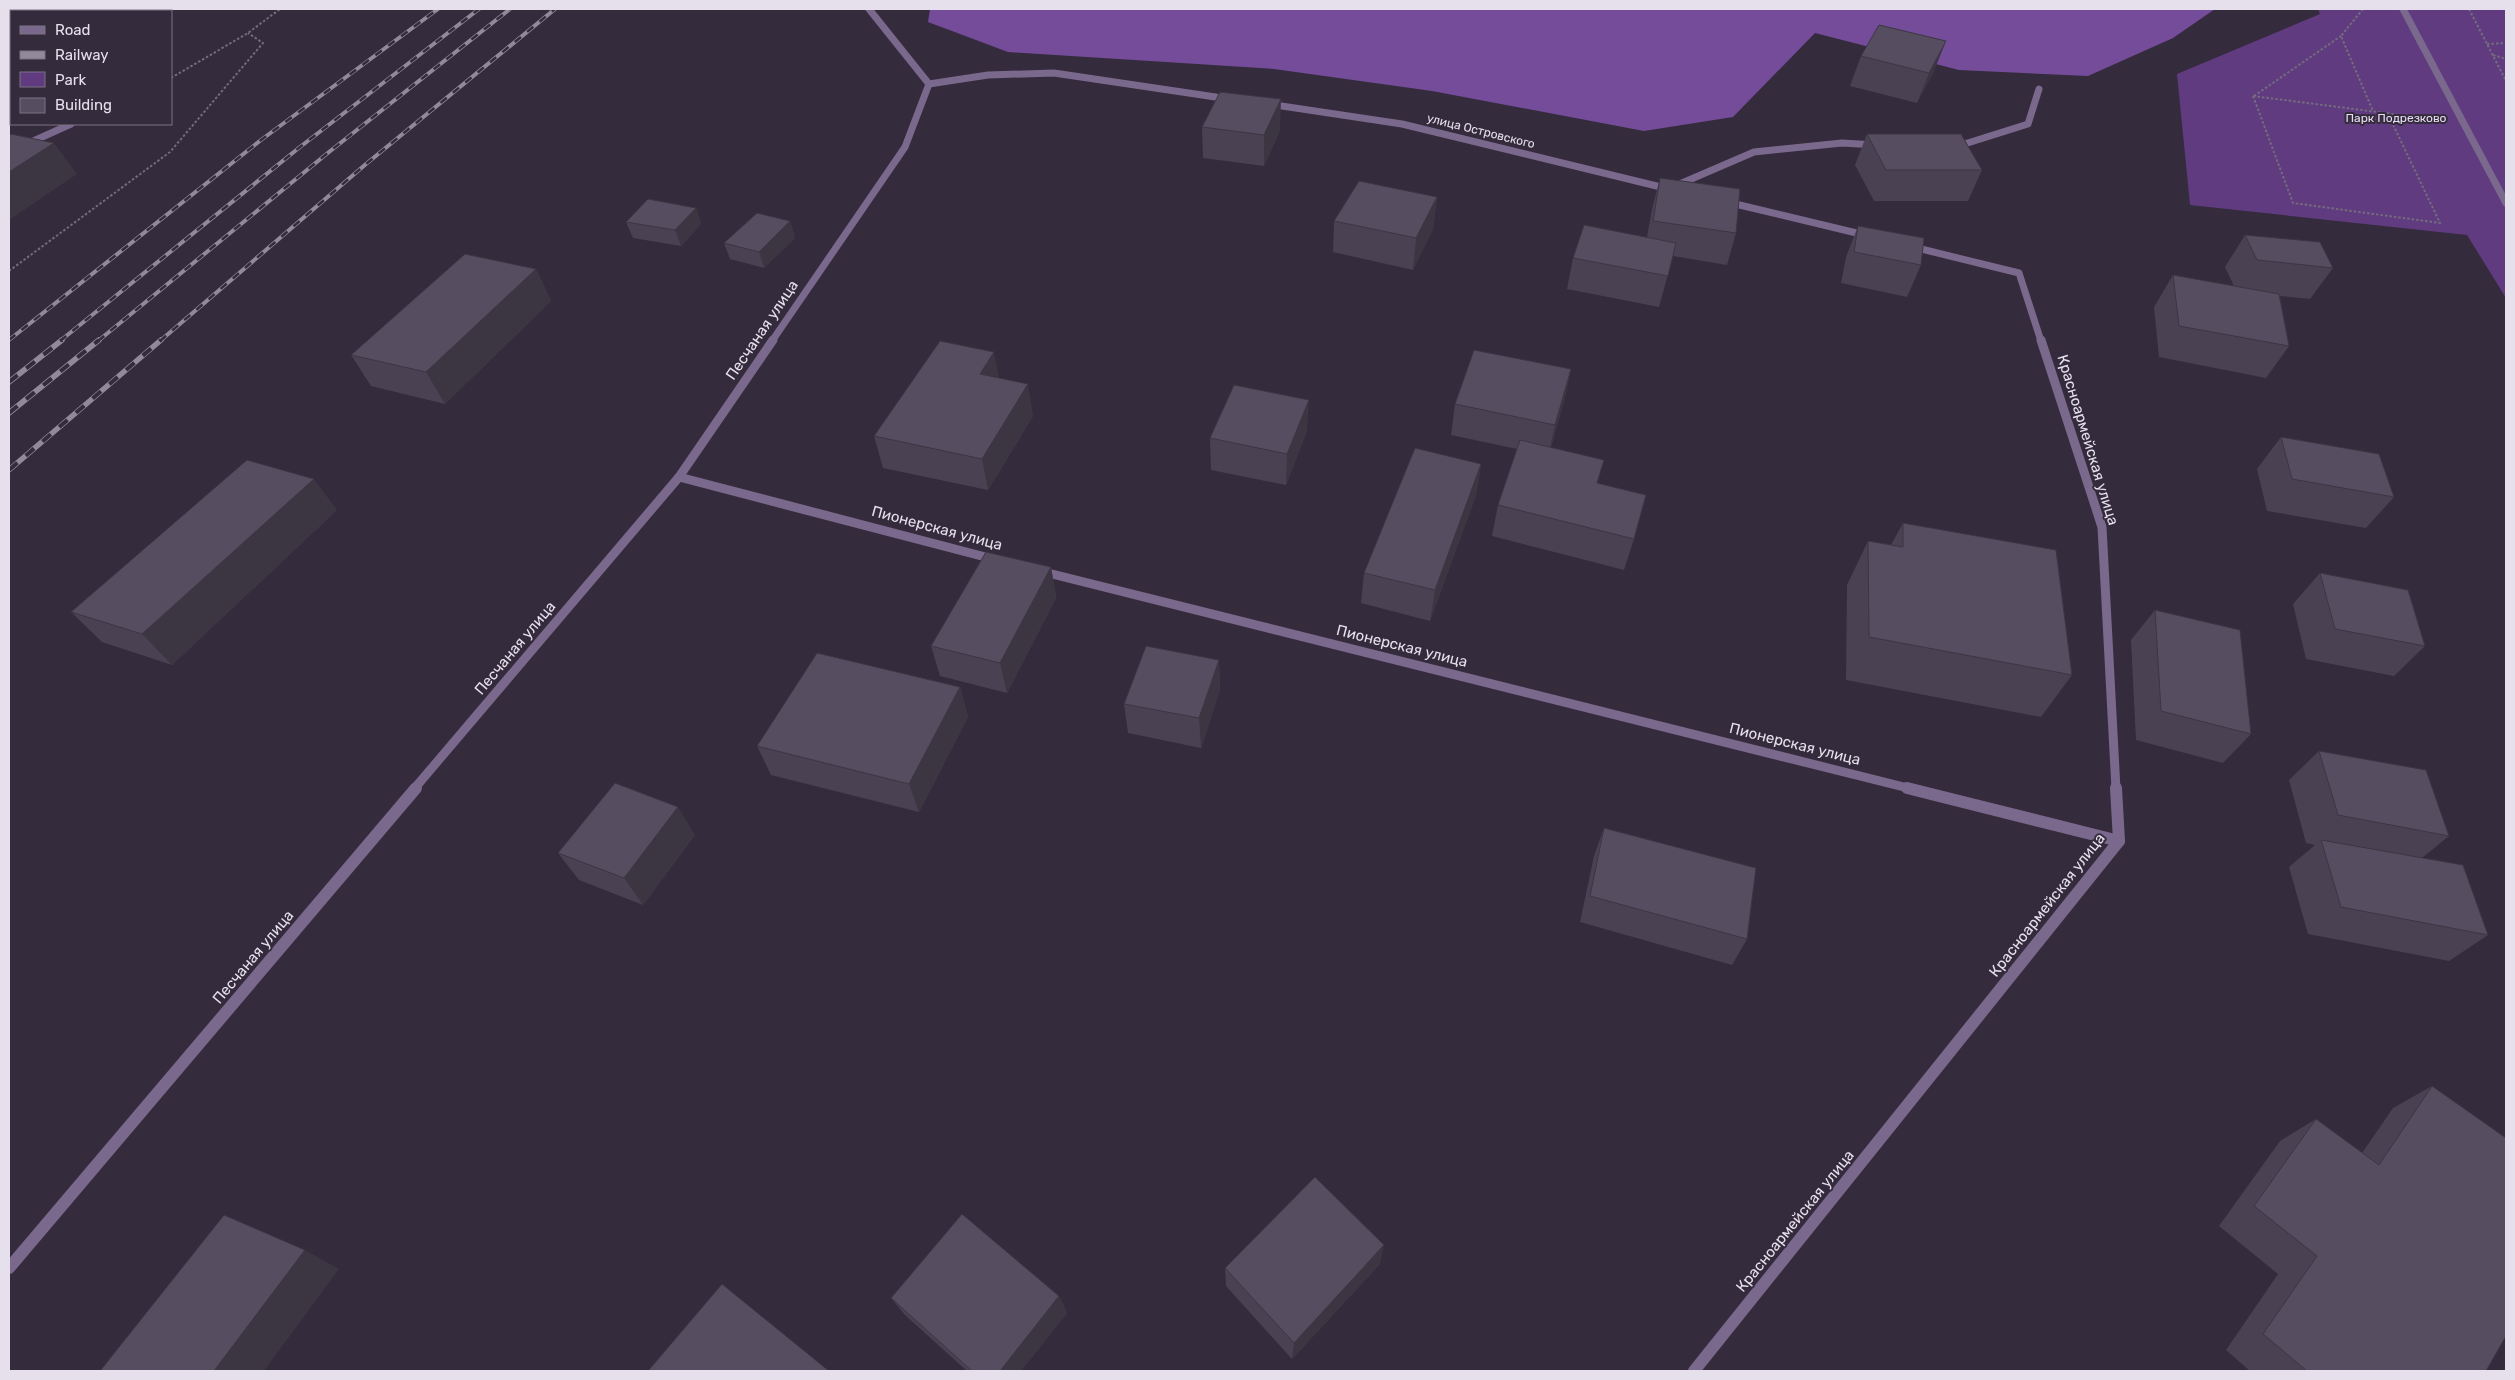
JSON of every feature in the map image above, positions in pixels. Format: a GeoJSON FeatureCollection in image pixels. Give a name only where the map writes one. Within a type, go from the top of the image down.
{"type":"FeatureCollection","features":[{"type":"Feature","properties":{"kind":"street"},"geometry":{"type":"LineString","coordinates":[[869,9],[929,84],[988,75],[1054,73],[1238,100]]}},
{"type":"Feature","properties":{"kind":"street"},"geometry":{"type":"LineString","coordinates":[[2403,9],[2506,202]]}},
{"type":"Feature","properties":{"kind":"street","name":"Песчаная улица"},"geometry":{"type":"LineString","coordinates":[[9,1268],[679,477],[905,147],[929,84]]}},
{"type":"Feature","properties":{"kind":"street"},"geometry":{"type":"LineString","coordinates":[[1947,150],[2028,124],[2039,89]]}},
{"type":"Feature","properties":{"kind":"street","name":"улица Островского"},"geometry":{"type":"LineString","coordinates":[[1257,103],[1402,124],[1680,191]]}},
{"type":"Feature","properties":{"kind":"street"},"geometry":{"type":"LineString","coordinates":[[9,152],[69,125]]}},
{"type":"Feature","properties":{"kind":"street"},"geometry":{"type":"LineString","coordinates":[[1670,189],[1754,152],[1842,143],[1880,146]]}},
{"type":"Feature","properties":{"kind":"street"},"geometry":{"type":"LineString","coordinates":[[1718,200],[1873,238]]}},
{"type":"Feature","properties":{"kind":"street","name":"Красноармейская улица"},"geometry":{"type":"LineString","coordinates":[[1694,1371],[2119,841],[2102,527],[2018,273],[1902,245]]}},
{"type":"Feature","properties":{"kind":"street","name":"Пионерская улица"},"geometry":{"type":"LineString","coordinates":[[679,477],[1011,563]]}},
{"type":"Feature","properties":{"kind":"street","name":"Пионерская улица"},"geometry":{"type":"LineString","coordinates":[[1030,568],[2119,841]]}},
{"type":"Feature","properties":{"kind":"path"},"geometry":{"type":"LineString","coordinates":[[172,77],[248,33],[280,9]]}},
{"type":"Feature","properties":{"kind":"path"},"geometry":{"type":"LineString","coordinates":[[2253,96],[2341,36],[2363,9]]}},
{"type":"Feature","properties":{"kind":"path"},"geometry":{"type":"LineString","coordinates":[[2470,9],[2506,81]]}},
{"type":"Feature","properties":{"kind":"path"},"geometry":{"type":"LineString","coordinates":[[9,271],[170,152],[263,44],[248,33]]}},
{"type":"Feature","properties":{"kind":"path"},"geometry":{"type":"LineString","coordinates":[[2341,36],[2373,112]]}},
{"type":"Feature","properties":{"kind":"path"},"geometry":{"type":"LineString","coordinates":[[2488,44],[2506,43]]}},
{"type":"Feature","properties":{"kind":"path"},"geometry":{"type":"LineString","coordinates":[[2493,55],[2506,59]]}},
{"type":"Feature","properties":{"kind":"path"},"geometry":{"type":"LineString","coordinates":[[2253,96],[2388,114],[2440,223],[2293,203],[2253,96]]}},
{"type":"Feature","properties":{"kind":"green space","name":"Парк Подрезково"},"geometry":{"type":"Polygon","coordinates":[[[2318,9],[2506,9],[2506,298],[2467,235],[2190,205],[2177,74],[2320,14],[2318,9]]]}},
{"type":"Feature","properties":{"kind":"shaded area"},"geometry":{"type":"Polygon","coordinates":[[[930,9],[2215,9],[2173,38],[2088,76],[1959,70],[1815,33],[1733,117],[1644,131],[1432,91],[1274,69],[1008,52],[928,22],[930,9]]]}},
{"type":"Feature","properties":{"kind":"building"},"geometry":{"type":"Polygon","coordinates":[[[1879,25],[1946,41],[1929,73],[1861,56],[1879,25]]]}},
{"type":"Feature","properties":{"kind":"building"},"geometry":{"type":"Polygon","coordinates":[[[1220,92],[1281,99],[1264,135],[1202,127],[1220,92]]]}},
{"type":"Feature","properties":{"kind":"building"},"geometry":{"type":"Polygon","coordinates":[[[11,134],[54,143],[9,172],[9,136],[11,134]]]}},
{"type":"Feature","properties":{"kind":"building"},"geometry":{"type":"Polygon","coordinates":[[[1867,134],[1961,134],[1982,170],[1886,170],[1867,134]]]}},
{"type":"Feature","properties":{"kind":"building"},"geometry":{"type":"Polygon","coordinates":[[[1660,178],[1740,189],[1736,233],[1653,221],[1660,178]]]}},
{"type":"Feature","properties":{"kind":"building"},"geometry":{"type":"Polygon","coordinates":[[[1359,181],[1437,197],[1416,238],[1334,221],[1359,181]]]}},
{"type":"Feature","properties":{"kind":"building"},"geometry":{"type":"Polygon","coordinates":[[[648,199],[696,208],[675,230],[626,222],[648,199]]]}},
{"type":"Feature","properties":{"kind":"building"},"geometry":{"type":"Polygon","coordinates":[[[757,213],[790,221],[759,252],[724,243],[757,213]]]}},
{"type":"Feature","properties":{"kind":"building"},"geometry":{"type":"Polygon","coordinates":[[[1584,225],[1676,243],[1668,276],[1573,258],[1584,225]]]}},
{"type":"Feature","properties":{"kind":"building"},"geometry":{"type":"Polygon","coordinates":[[[1858,226],[1924,238],[1921,265],[1854,252],[1858,226]]]}},
{"type":"Feature","properties":{"kind":"building"},"geometry":{"type":"Polygon","coordinates":[[[2245,235],[2320,242],[2333,268],[2257,260],[2245,235]]]}},
{"type":"Feature","properties":{"kind":"building"},"geometry":{"type":"Polygon","coordinates":[[[465,254],[536,269],[426,372],[351,355],[465,254]]]}},
{"type":"Feature","properties":{"kind":"building"},"geometry":{"type":"Polygon","coordinates":[[[2173,275],[2279,294],[2289,346],[2179,326],[2173,275]]]}},
{"type":"Feature","properties":{"kind":"building"},"geometry":{"type":"Polygon","coordinates":[[[940,341],[994,352],[980,374],[1028,384],[982,459],[874,436],[940,341]]]}},
{"type":"Feature","properties":{"kind":"building"},"geometry":{"type":"Polygon","coordinates":[[[1474,350],[1571,369],[1555,425],[1455,404],[1474,350]]]}},
{"type":"Feature","properties":{"kind":"building"},"geometry":{"type":"Polygon","coordinates":[[[1234,385],[1309,400],[1287,454],[1210,438],[1234,385]]]}},
{"type":"Feature","properties":{"kind":"building"},"geometry":{"type":"Polygon","coordinates":[[[2281,437],[2379,454],[2394,497],[2292,479],[2281,437]]]}},
{"type":"Feature","properties":{"kind":"building"},"geometry":{"type":"Polygon","coordinates":[[[1520,440],[1604,460],[1597,483],[1646,495],[1634,539],[1498,505],[1520,440]]]}},
{"type":"Feature","properties":{"kind":"building"},"geometry":{"type":"Polygon","coordinates":[[[1415,448],[1481,464],[1435,590],[1364,573],[1415,448]]]}},
{"type":"Feature","properties":{"kind":"building"},"geometry":{"type":"Polygon","coordinates":[[[247,460],[314,479],[142,634],[71,612],[247,460]]]}},
{"type":"Feature","properties":{"kind":"building"},"geometry":{"type":"Polygon","coordinates":[[[1903,523],[2056,550],[2072,675],[1869,637],[1868,541],[1903,547],[1903,523]]]}},
{"type":"Feature","properties":{"kind":"building"},"geometry":{"type":"Polygon","coordinates":[[[986,552],[1051,567],[1000,663],[931,646],[986,552]]]}},
{"type":"Feature","properties":{"kind":"building"},"geometry":{"type":"Polygon","coordinates":[[[2320,573],[2408,590],[2425,646],[2335,629],[2320,573]]]}},
{"type":"Feature","properties":{"kind":"building"},"geometry":{"type":"Polygon","coordinates":[[[2155,610],[2240,630],[2251,734],[2161,711],[2155,610]]]}},
{"type":"Feature","properties":{"kind":"building"},"geometry":{"type":"Polygon","coordinates":[[[1146,646],[1219,660],[1199,718],[1124,704],[1146,646]]]}},
{"type":"Feature","properties":{"kind":"building"},"geometry":{"type":"Polygon","coordinates":[[[817,653],[960,687],[909,784],[757,746],[817,653]]]}},
{"type":"Feature","properties":{"kind":"building"},"geometry":{"type":"Polygon","coordinates":[[[2319,751],[2426,770],[2449,836],[2338,815],[2319,751]]]}},
{"type":"Feature","properties":{"kind":"building"},"geometry":{"type":"Polygon","coordinates":[[[615,783],[678,807],[624,878],[558,853],[615,783]]]}},
{"type":"Feature","properties":{"kind":"building"},"geometry":{"type":"Polygon","coordinates":[[[1604,828],[1756,868],[1747,939],[1590,896],[1604,828]]]}},
{"type":"Feature","properties":{"kind":"building"},"geometry":{"type":"Polygon","coordinates":[[[2321,840],[2463,865],[2488,935],[2341,907],[2321,840]]]}},
{"type":"Feature","properties":{"kind":"building"},"geometry":{"type":"Polygon","coordinates":[[[2432,1086],[2506,1138],[2506,1336],[2486,1371],[2307,1371],[2263,1334],[2317,1256],[2254,1206],[2316,1119],[2379,1165],[2432,1086]]]}},
{"type":"Feature","properties":{"kind":"building"},"geometry":{"type":"Polygon","coordinates":[[[1315,1177],[1384,1245],[1294,1343],[1225,1268],[1315,1177]]]}},
{"type":"Feature","properties":{"kind":"building"},"geometry":{"type":"Polygon","coordinates":[[[962,1214],[1059,1296],[1000,1371],[972,1371],[891,1298],[962,1214]]]}},
{"type":"Feature","properties":{"kind":"building"},"geometry":{"type":"Polygon","coordinates":[[[224,1215],[305,1250],[214,1371],[100,1371],[224,1215]]]}},
{"type":"Feature","properties":{"kind":"building"},"geometry":{"type":"Polygon","coordinates":[[[722,1284],[829,1371],[648,1371],[722,1284]]]}},
{"type":"Feature","properties":{"kind":"railway"},"geometry":{"type":"LineString","coordinates":[[9,340],[261,140],[438,9]]}},
{"type":"Feature","properties":{"kind":"railway"},"geometry":{"type":"LineString","coordinates":[[60,341],[300,147],[479,9]]}},
{"type":"Feature","properties":{"kind":"railway"},"geometry":{"type":"LineString","coordinates":[[98,341],[329,152],[510,9]]}},
{"type":"Feature","properties":{"kind":"railway"},"geometry":{"type":"LineString","coordinates":[[160,341],[366,164],[555,9]]}},
{"type":"Feature","properties":{"kind":"railway"},"geometry":{"type":"LineString","coordinates":[[9,382],[62,340]]}},
{"type":"Feature","properties":{"kind":"railway"},"geometry":{"type":"LineString","coordinates":[[9,413],[99,340]]}},
{"type":"Feature","properties":{"kind":"railway"},"geometry":{"type":"LineString","coordinates":[[9,470],[161,340]]}}]}
